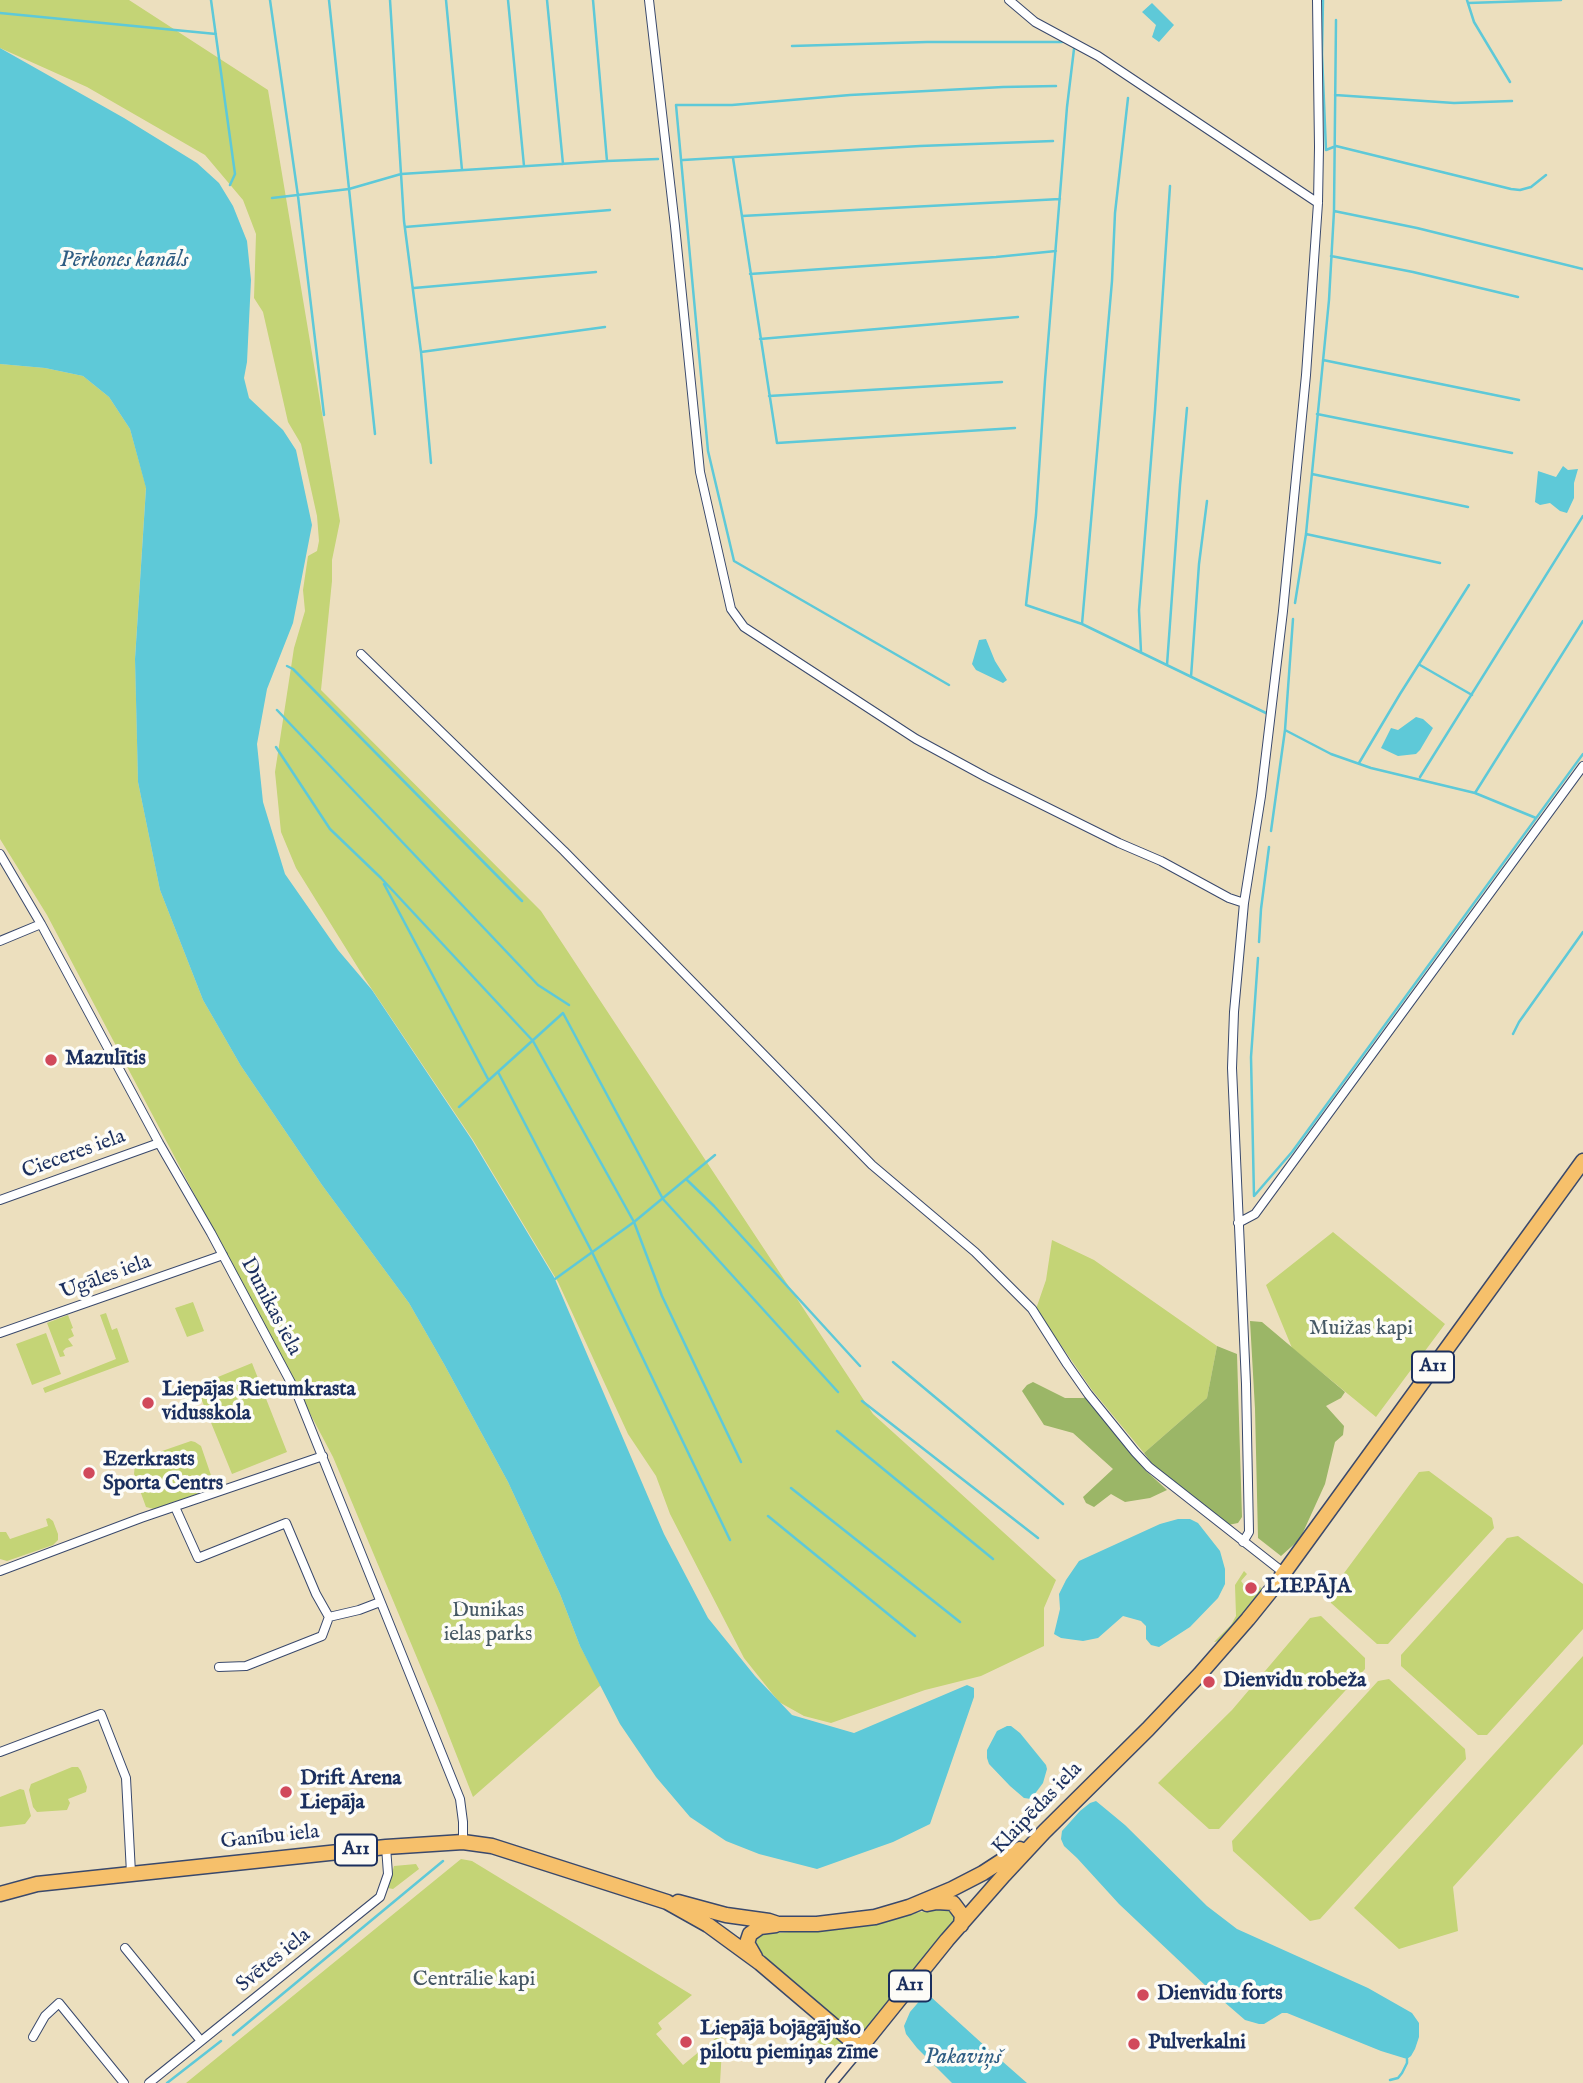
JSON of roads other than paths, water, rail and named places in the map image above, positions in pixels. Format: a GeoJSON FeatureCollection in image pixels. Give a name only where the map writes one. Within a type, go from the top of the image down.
{"type":"FeatureCollection","features":[{"type":"Feature","properties":{"kind":"highway","name":"A11"},"geometry":{"type":"LineString","coordinates":[[1284,1573],[1580,1171]]}},
{"type":"Feature","properties":{"kind":"highway","name":"Klaipēdas iela"},"geometry":{"type":"LineString","coordinates":[[860,2048],[961,1925],[1044,1832],[1200,1674],[1284,1573]]}},
{"type":"Feature","properties":{"kind":"highway","name":"Ganību iela"},"geometry":{"type":"LineString","coordinates":[[667,1902],[778,1924],[817,1924],[875,1917],[909,1908],[983,1873],[1044,1832]]}},
{"type":"Feature","properties":{"kind":"highway","name":"Ganību iela"},"geometry":{"type":"LineString","coordinates":[[0,1894],[37,1884],[386,1847],[463,1842],[504,1849],[667,1902],[708,1926],[760,1963],[860,2048]]}},
{"type":"Feature","properties":{"kind":"highway","name":"Ganību iela"},"geometry":{"type":"LineString","coordinates":[[0,1884],[25,1881],[37,1884]]}},
{"type":"Feature","properties":{"kind":"highway"},"geometry":{"type":"LineString","coordinates":[[909,1908],[937,1902],[953,1903],[962,1915],[961,1925]]}},
{"type":"Feature","properties":{"kind":"highway"},"geometry":{"type":"LineString","coordinates":[[760,1963],[751,1954],[747,1943],[750,1934],[760,1927],[778,1924]]}},
{"type":"Feature","properties":{"kind":"main road","name":"Klaipēdas iela"},"geometry":{"type":"LineString","coordinates":[[831,2083],[860,2048]]}},
{"type":"Feature","properties":{"kind":"street"},"geometry":{"type":"LineString","coordinates":[[649,0],[700,472],[731,609],[744,627],[916,739],[1010,789],[1244,903]]}},
{"type":"Feature","properties":{"kind":"street"},"geometry":{"type":"LineString","coordinates":[[1009,0],[1035,22],[1098,55],[1318,203]]}},
{"type":"Feature","properties":{"kind":"street"},"geometry":{"type":"LineString","coordinates":[[1244,1542],[1249,1532],[1249,1518],[1232,1068],[1234,1012],[1244,903],[1261,796],[1283,611],[1306,374],[1318,203],[1317,0]]}},
{"type":"Feature","properties":{"kind":"street"},"geometry":{"type":"LineString","coordinates":[[361,654],[564,851],[872,1165],[975,1252],[1023,1300],[1088,1394],[1149,1466],[1284,1573]]}},
{"type":"Feature","properties":{"kind":"street"},"geometry":{"type":"LineString","coordinates":[[1238,1223],[1255,1214],[1583,766]]}},
{"type":"Feature","properties":{"kind":"street","name":"Dunikas iela"},"geometry":{"type":"LineString","coordinates":[[0,854],[298,1394],[460,1799],[463,1842]]}},
{"type":"Feature","properties":{"kind":"street"},"geometry":{"type":"LineString","coordinates":[[0,941],[41,924]]}},
{"type":"Feature","properties":{"kind":"street","name":"Cieceres iela"},"geometry":{"type":"LineString","coordinates":[[0,1200],[159,1143]]}},
{"type":"Feature","properties":{"kind":"street","name":"Ugāles iela"},"geometry":{"type":"LineString","coordinates":[[0,1333],[223,1255]]}},
{"type":"Feature","properties":{"kind":"street"},"geometry":{"type":"LineString","coordinates":[[0,1571],[323,1456]]}},
{"type":"Feature","properties":{"kind":"street"},"geometry":{"type":"LineString","coordinates":[[175,1507],[198,1558],[286,1523],[316,1594],[329,1617],[322,1636],[246,1666],[219,1667]]}},
{"type":"Feature","properties":{"kind":"street"},"geometry":{"type":"LineString","coordinates":[[329,1617],[380,1602]]}},
{"type":"Feature","properties":{"kind":"street"},"geometry":{"type":"LineString","coordinates":[[0,1752],[101,1714],[126,1779],[131,1873]]}},
{"type":"Feature","properties":{"kind":"street","name":"Svētes iela"},"geometry":{"type":"LineString","coordinates":[[149,2083],[380,1897],[388,1874],[386,1847]]}},
{"type":"Feature","properties":{"kind":"street"},"geometry":{"type":"LineString","coordinates":[[125,1948],[201,2041]]}},
{"type":"Feature","properties":{"kind":"street"},"geometry":{"type":"LineString","coordinates":[[33,2037],[45,2016],[59,2003],[124,2083]]}},
{"type":"Feature","properties":{"kind":"water"},"geometry":{"type":"Polygon","coordinates":[[[1152,3],[1174,25],[1159,42],[1152,37],[1156,25],[1142,12],[1152,3]]]}},
{"type":"Feature","properties":{"kind":"water","name":"Pērkones kanāls"},"geometry":{"type":"Polygon","coordinates":[[[0,48],[197,163],[219,183],[233,206],[247,241],[251,280],[244,378],[249,398],[283,430],[296,450],[312,525],[293,623],[267,689],[257,744],[263,802],[285,874],[338,950],[372,990],[472,1140],[554,1277],[664,1534],[708,1618],[755,1676],[792,1715],[854,1733],[967,1685],[974,1688],[974,1697],[930,1824],[893,1842],[817,1869],[759,1854],[726,1841],[690,1817],[656,1777],[620,1724],[580,1646],[560,1594],[508,1482],[409,1303],[322,1185],[241,1066],[203,1000],[160,890],[138,782],[135,659],[146,488],[130,429],[109,397],[83,376],[45,368],[0,364],[0,48]]]}},
{"type":"Feature","properties":{"kind":"water"},"geometry":{"type":"Polygon","coordinates":[[[1563,466],[1568,470],[1578,469],[1574,498],[1567,513],[1550,503],[1540,505],[1535,502],[1538,471],[1556,477],[1563,466]]]}},
{"type":"Feature","properties":{"kind":"water"},"geometry":{"type":"Polygon","coordinates":[[[986,639],[1007,680],[1003,683],[976,670],[972,664],[979,640],[986,639]]]}},
{"type":"Feature","properties":{"kind":"water"},"geometry":{"type":"Polygon","coordinates":[[[1416,717],[1423,719],[1433,728],[1416,754],[1398,756],[1381,748],[1391,728],[1398,730],[1416,717]]]}},
{"type":"Feature","properties":{"kind":"water"},"geometry":{"type":"Polygon","coordinates":[[[1190,1519],[1198,1523],[1220,1551],[1225,1569],[1225,1584],[1218,1598],[1190,1627],[1159,1647],[1151,1645],[1146,1639],[1146,1626],[1141,1621],[1123,1616],[1098,1638],[1083,1641],[1061,1638],[1054,1634],[1060,1609],[1059,1594],[1079,1561],[1160,1524],[1190,1519]]]}},
{"type":"Feature","properties":{"kind":"water"},"geometry":{"type":"Polygon","coordinates":[[[1007,1726],[1020,1733],[1046,1765],[1043,1783],[1031,1799],[1024,1798],[1010,1786],[989,1764],[987,1758],[987,1750],[997,1731],[1007,1726]]]}},
{"type":"Feature","properties":{"kind":"water"},"geometry":{"type":"Polygon","coordinates":[[[1096,1801],[1125,1825],[1207,1906],[1237,1929],[1368,1988],[1412,2013],[1419,2023],[1419,2037],[1411,2056],[1407,2059],[1381,2051],[1287,2013],[1282,2013],[1264,2024],[1245,2020],[1119,1904],[1064,1846],[1062,1831],[1080,1811],[1096,1801]]]}},
{"type":"Feature","properties":{"kind":"water","name":"Pakaviņš"},"geometry":{"type":"Polygon","coordinates":[[[931,1997],[1027,2083],[952,2083],[917,2048],[906,2034],[904,2026],[910,2012],[922,1998],[931,1997]]]}},
{"type":"Feature","properties":{"kind":"waterway"},"geometry":{"type":"LineString","coordinates":[[211,0],[235,174],[230,185]]}},
{"type":"Feature","properties":{"kind":"waterway"},"geometry":{"type":"LineString","coordinates":[[270,0],[298,196],[324,415]]}},
{"type":"Feature","properties":{"kind":"waterway"},"geometry":{"type":"LineString","coordinates":[[329,0],[375,434]]}},
{"type":"Feature","properties":{"kind":"waterway"},"geometry":{"type":"LineString","coordinates":[[390,0],[404,221],[421,352],[431,463]]}},
{"type":"Feature","properties":{"kind":"waterway"},"geometry":{"type":"LineString","coordinates":[[446,0],[462,170]]}},
{"type":"Feature","properties":{"kind":"waterway"},"geometry":{"type":"LineString","coordinates":[[508,0],[524,166]]}},
{"type":"Feature","properties":{"kind":"waterway"},"geometry":{"type":"LineString","coordinates":[[547,0],[563,164]]}},
{"type":"Feature","properties":{"kind":"waterway"},"geometry":{"type":"LineString","coordinates":[[272,198],[349,189],[401,174],[607,161],[593,0]]}},
{"type":"Feature","properties":{"kind":"waterway"},"geometry":{"type":"LineString","coordinates":[[1323,0],[1326,150],[1336,146],[1511,189],[1531,187],[1546,175]]}},
{"type":"Feature","properties":{"kind":"waterway"},"geometry":{"type":"LineString","coordinates":[[1467,0],[1474,22],[1510,82]]}},
{"type":"Feature","properties":{"kind":"waterway"},"geometry":{"type":"LineString","coordinates":[[1468,3],[1561,0]]}},
{"type":"Feature","properties":{"kind":"waterway"},"geometry":{"type":"LineString","coordinates":[[0,13],[216,34]]}},
{"type":"Feature","properties":{"kind":"waterway"},"geometry":{"type":"LineString","coordinates":[[1295,603],[1306,534],[1329,300],[1334,211],[1336,20]]}},
{"type":"Feature","properties":{"kind":"waterway"},"geometry":{"type":"LineString","coordinates":[[792,46],[1062,42]]}},
{"type":"Feature","properties":{"kind":"waterway"},"geometry":{"type":"LineString","coordinates":[[1074,49],[1067,107],[1036,515],[1026,605],[1082,624],[1268,714]]}},
{"type":"Feature","properties":{"kind":"waterway"},"geometry":{"type":"LineString","coordinates":[[949,685],[734,561],[708,451],[676,105],[732,105],[850,95],[1056,86]]}},
{"type":"Feature","properties":{"kind":"waterway"},"geometry":{"type":"LineString","coordinates":[[1335,95],[1454,103],[1512,101]]}},
{"type":"Feature","properties":{"kind":"waterway"},"geometry":{"type":"LineString","coordinates":[[1082,624],[1112,281],[1115,213],[1128,98]]}},
{"type":"Feature","properties":{"kind":"waterway"},"geometry":{"type":"LineString","coordinates":[[683,160],[1053,141]]}},
{"type":"Feature","properties":{"kind":"waterway"},"geometry":{"type":"LineString","coordinates":[[733,158],[777,443],[1015,428]]}},
{"type":"Feature","properties":{"kind":"waterway"},"geometry":{"type":"LineString","coordinates":[[607,161],[658,159]]}},
{"type":"Feature","properties":{"kind":"waterway"},"geometry":{"type":"LineString","coordinates":[[1141,652],[1139,610],[1170,186]]}},
{"type":"Feature","properties":{"kind":"waterway"},"geometry":{"type":"LineString","coordinates":[[742,216],[1060,199]]}},
{"type":"Feature","properties":{"kind":"waterway"},"geometry":{"type":"LineString","coordinates":[[405,227],[610,210]]}},
{"type":"Feature","properties":{"kind":"waterway"},"geometry":{"type":"LineString","coordinates":[[1334,211],[1417,228],[1583,269]]}},
{"type":"Feature","properties":{"kind":"waterway"},"geometry":{"type":"LineString","coordinates":[[750,274],[1056,251]]}},
{"type":"Feature","properties":{"kind":"waterway"},"geometry":{"type":"LineString","coordinates":[[1331,256],[1518,297]]}},
{"type":"Feature","properties":{"kind":"waterway"},"geometry":{"type":"LineString","coordinates":[[414,288],[596,272]]}},
{"type":"Feature","properties":{"kind":"waterway"},"geometry":{"type":"LineString","coordinates":[[760,339],[1018,317]]}},
{"type":"Feature","properties":{"kind":"waterway"},"geometry":{"type":"LineString","coordinates":[[421,352],[605,327]]}},
{"type":"Feature","properties":{"kind":"waterway"},"geometry":{"type":"LineString","coordinates":[[1323,360],[1519,400]]}},
{"type":"Feature","properties":{"kind":"waterway"},"geometry":{"type":"LineString","coordinates":[[769,396],[1002,382]]}},
{"type":"Feature","properties":{"kind":"waterway"},"geometry":{"type":"LineString","coordinates":[[1167,665],[1187,408]]}},
{"type":"Feature","properties":{"kind":"waterway"},"geometry":{"type":"LineString","coordinates":[[1317,414],[1512,453]]}},
{"type":"Feature","properties":{"kind":"waterway"},"geometry":{"type":"LineString","coordinates":[[1312,474],[1468,507]]}},
{"type":"Feature","properties":{"kind":"waterway"},"geometry":{"type":"LineString","coordinates":[[1191,677],[1199,564],[1207,501]]}},
{"type":"Feature","properties":{"kind":"waterway"},"geometry":{"type":"LineString","coordinates":[[1420,777],[1583,516]]}},
{"type":"Feature","properties":{"kind":"waterway"},"geometry":{"type":"LineString","coordinates":[[1306,534],[1440,563]]}},
{"type":"Feature","properties":{"kind":"waterway"},"geometry":{"type":"LineString","coordinates":[[1359,763],[1469,585]]}},
{"type":"Feature","properties":{"kind":"waterway"},"geometry":{"type":"LineString","coordinates":[[1293,619],[1285,730],[1331,754],[1371,768],[1475,793],[1536,818]]}},
{"type":"Feature","properties":{"kind":"waterway"},"geometry":{"type":"LineString","coordinates":[[1475,793],[1583,621]]}},
{"type":"Feature","properties":{"kind":"waterway"},"geometry":{"type":"LineString","coordinates":[[1420,665],[1472,695]]}},
{"type":"Feature","properties":{"kind":"waterway"},"geometry":{"type":"LineString","coordinates":[[287,666],[293,669],[522,901]]}},
{"type":"Feature","properties":{"kind":"waterway"},"geometry":{"type":"LineString","coordinates":[[277,710],[538,985],[569,1005]]}},
{"type":"Feature","properties":{"kind":"waterway"},"geometry":{"type":"LineString","coordinates":[[1271,831],[1285,730]]}},
{"type":"Feature","properties":{"kind":"waterway"},"geometry":{"type":"LineString","coordinates":[[276,747],[330,829],[381,878],[533,1041],[634,1222],[662,1296],[741,1462]]}},
{"type":"Feature","properties":{"kind":"waterway"},"geometry":{"type":"LineString","coordinates":[[1258,958],[1251,1057],[1254,1196],[1292,1152],[1583,754]]}},
{"type":"Feature","properties":{"kind":"waterway"},"geometry":{"type":"LineString","coordinates":[[1259,942],[1269,847]]}},
{"type":"Feature","properties":{"kind":"waterway"},"geometry":{"type":"LineString","coordinates":[[384,884],[488,1079]]}},
{"type":"Feature","properties":{"kind":"waterway"},"geometry":{"type":"LineString","coordinates":[[1513,1034],[1583,932]]}},
{"type":"Feature","properties":{"kind":"waterway"},"geometry":{"type":"LineString","coordinates":[[459,1107],[563,1013],[663,1199],[838,1392]]}},
{"type":"Feature","properties":{"kind":"waterway"},"geometry":{"type":"LineString","coordinates":[[498,1072],[592,1252],[730,1540]]}},
{"type":"Feature","properties":{"kind":"waterway"},"geometry":{"type":"LineString","coordinates":[[555,1279],[634,1222],[715,1155]]}},
{"type":"Feature","properties":{"kind":"waterway"},"geometry":{"type":"LineString","coordinates":[[686,1179],[714,1206],[860,1366]]}},
{"type":"Feature","properties":{"kind":"waterway"},"geometry":{"type":"LineString","coordinates":[[893,1362],[1063,1504]]}},
{"type":"Feature","properties":{"kind":"waterway"},"geometry":{"type":"LineString","coordinates":[[862,1401],[1038,1538]]}},
{"type":"Feature","properties":{"kind":"waterway"},"geometry":{"type":"LineString","coordinates":[[837,1431],[993,1559]]}},
{"type":"Feature","properties":{"kind":"waterway"},"geometry":{"type":"LineString","coordinates":[[791,1488],[960,1622]]}},
{"type":"Feature","properties":{"kind":"waterway"},"geometry":{"type":"LineString","coordinates":[[768,1516],[915,1636]]}},
{"type":"Feature","properties":{"kind":"waterway"},"geometry":{"type":"LineString","coordinates":[[233,2035],[443,1861]]}},
{"type":"Feature","properties":{"kind":"waterway"},"geometry":{"type":"LineString","coordinates":[[167,2083],[221,2041]]}},
{"type":"Feature","properties":{"kind":"waterway"},"geometry":{"type":"LineString","coordinates":[[1390,2080],[1398,2078],[1407,2059]]}},
{"type":"Feature","properties":{"kind":"place","name":"Mazulītis"},"geometry":{"type":"Point","coordinates":[51,1060]}},
{"type":"Feature","properties":{"kind":"place","name":"Liepājas Rietumkrasta vidusskola"},"geometry":{"type":"Point","coordinates":[148,1403]}},
{"type":"Feature","properties":{"kind":"place","name":"Ezerkrasts Sporta Centrs"},"geometry":{"type":"Point","coordinates":[89,1473]}},
{"type":"Feature","properties":{"kind":"place","name":"LIEPĀJA"},"geometry":{"type":"Point","coordinates":[1251,1588]}},
{"type":"Feature","properties":{"kind":"place","name":"Dienvidu robeža"},"geometry":{"type":"Point","coordinates":[1209,1682]}},
{"type":"Feature","properties":{"kind":"place","name":"Drift Arena Liepāja"},"geometry":{"type":"Point","coordinates":[286,1792]}},
{"type":"Feature","properties":{"kind":"place","name":"Dienvidu forts"},"geometry":{"type":"Point","coordinates":[1143,1995]}},
{"type":"Feature","properties":{"kind":"place","name":"Liepājā bojāgājušo pilotu piemiņas zīme"},"geometry":{"type":"Point","coordinates":[686,2042]}},
{"type":"Feature","properties":{"kind":"place","name":"Pulverkalni"},"geometry":{"type":"Point","coordinates":[1134,2044]}},
{"type":"Feature","properties":{"kind":"park label","name":"Muižas kapi"},"geometry":{"type":"Point","coordinates":[1361,1330]}},
{"type":"Feature","properties":{"kind":"park label","name":"Dunikas ielas parks"},"geometry":{"type":"Point","coordinates":[488,1624]}},
{"type":"Feature","properties":{"kind":"park label","name":"Centrālie kapi"},"geometry":{"type":"Point","coordinates":[474,1981]}}]}
